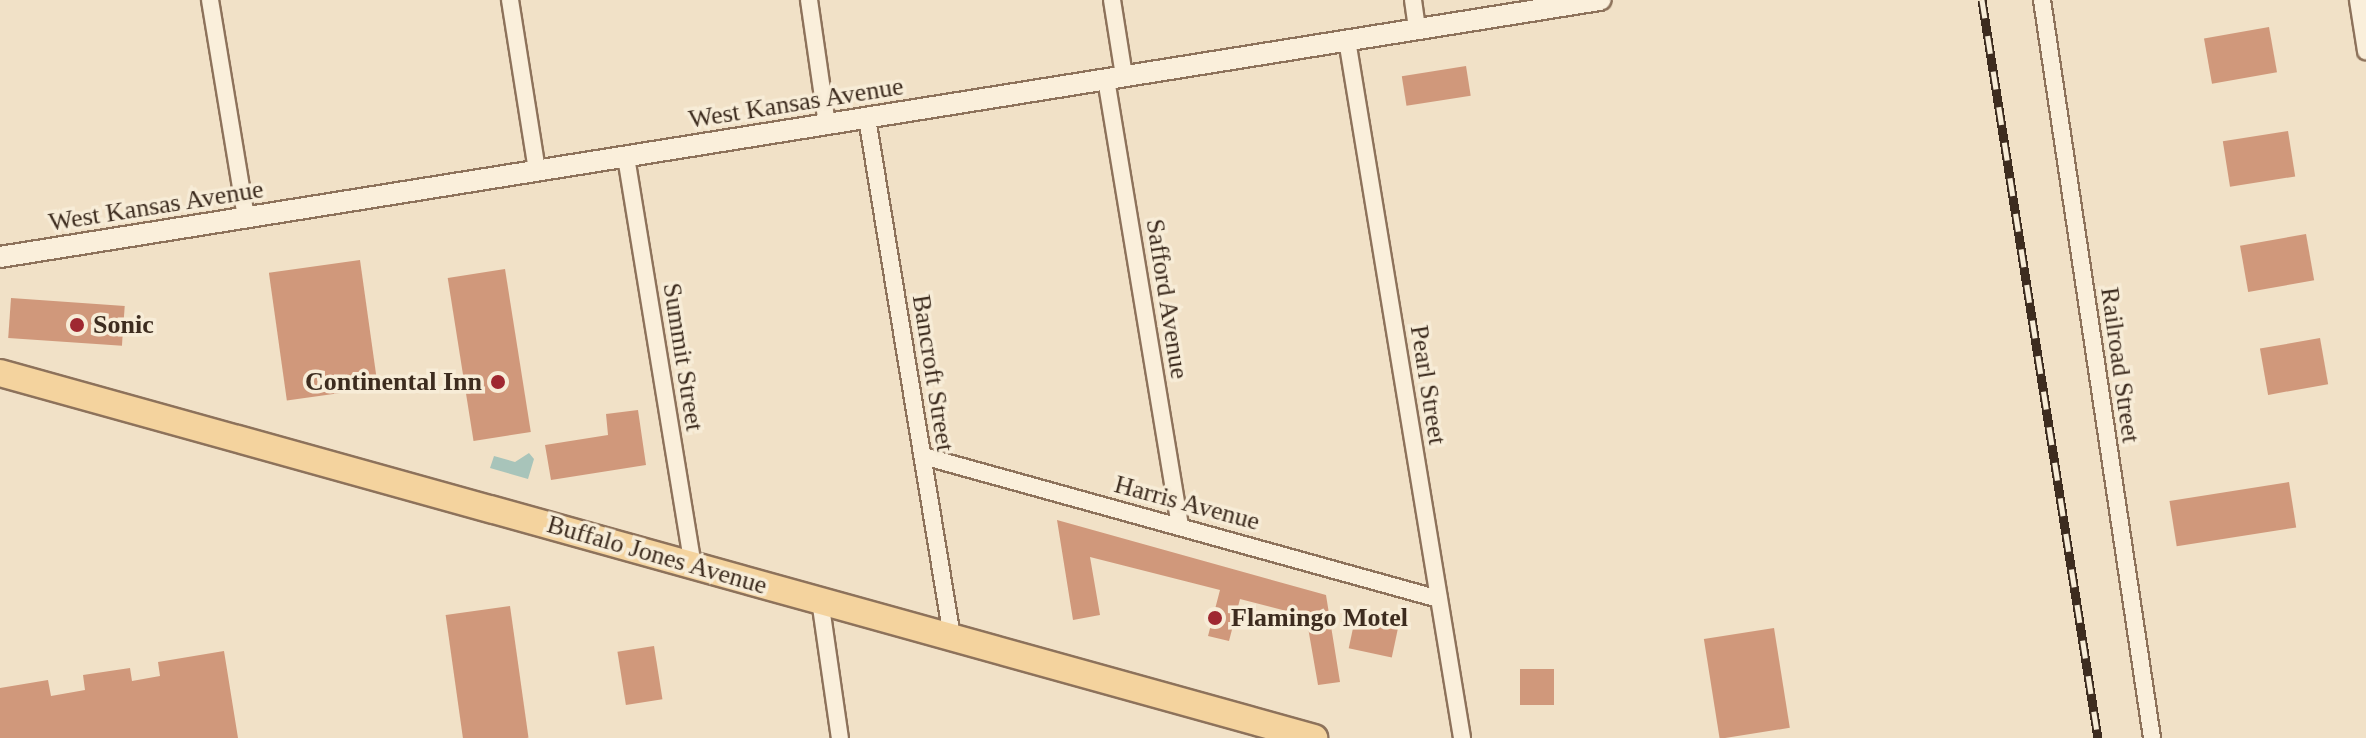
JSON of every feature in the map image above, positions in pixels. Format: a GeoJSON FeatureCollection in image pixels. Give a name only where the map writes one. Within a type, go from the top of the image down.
{"type":"FeatureCollection","features":[{"type":"Feature","properties":{"kind":"main road","name":"Buffalo Jones Avenue"},"geometry":{"type":"LineString","coordinates":[[0,373],[1314,738]]}},
{"type":"Feature","properties":{"kind":"street"},"geometry":{"type":"LineString","coordinates":[[210,0],[246,218]]}},
{"type":"Feature","properties":{"kind":"street"},"geometry":{"type":"LineString","coordinates":[[510,0],[537,171]]}},
{"type":"Feature","properties":{"kind":"street"},"geometry":{"type":"LineString","coordinates":[[809,0],[827,125]]}},
{"type":"Feature","properties":{"kind":"street","name":"Safford Avenue"},"geometry":{"type":"LineString","coordinates":[[1112,0],[1115,78],[1180,527]]}},
{"type":"Feature","properties":{"kind":"street"},"geometry":{"type":"LineString","coordinates":[[1413,0],[1417,30]]}},
{"type":"Feature","properties":{"kind":"street","name":"West Kansas Avenue"},"geometry":{"type":"LineString","coordinates":[[0,257],[1600,0]]}},
{"type":"Feature","properties":{"kind":"street","name":"Railroad Street"},"geometry":{"type":"LineString","coordinates":[[2042,0],[2152,738]]}},
{"type":"Feature","properties":{"kind":"street"},"geometry":{"type":"LineString","coordinates":[[2358,0],[2366,51]]}},
{"type":"Feature","properties":{"kind":"street","name":"Pearl Street"},"geometry":{"type":"LineString","coordinates":[[1347,40],[1462,738]]}},
{"type":"Feature","properties":{"kind":"street","name":"Bancroft Street"},"geometry":{"type":"LineString","coordinates":[[867,118],[952,637]]}},
{"type":"Feature","properties":{"kind":"street","name":"Summit Street"},"geometry":{"type":"LineString","coordinates":[[626,157],[693,565]]}},
{"type":"Feature","properties":{"kind":"street","name":"Harris Avenue"},"geometry":{"type":"LineString","coordinates":[[923,456],[1439,599]]}},
{"type":"Feature","properties":{"kind":"street"},"geometry":{"type":"LineString","coordinates":[[820,600],[840,738]]}},
{"type":"Feature","properties":{"kind":"water"},"geometry":{"type":"Polygon","coordinates":[[[529,453],[534,459],[528,479],[490,468],[494,456],[515,462],[529,453]]]}},
{"type":"Feature","properties":{"kind":"building"},"geometry":{"type":"Polygon","coordinates":[[[2269,27],[2277,72],[2212,84],[2204,38],[2269,27]]]}},
{"type":"Feature","properties":{"kind":"building"},"geometry":{"type":"Polygon","coordinates":[[[1466,66],[1471,96],[1406,106],[1402,76],[1466,66]]]}},
{"type":"Feature","properties":{"kind":"building"},"geometry":{"type":"Polygon","coordinates":[[[2288,131],[2295,176],[2230,187],[2223,141],[2288,131]]]}},
{"type":"Feature","properties":{"kind":"building"},"geometry":{"type":"Polygon","coordinates":[[[2306,234],[2314,280],[2248,292],[2240,246],[2306,234]]]}},
{"type":"Feature","properties":{"kind":"building"},"geometry":{"type":"Polygon","coordinates":[[[360,260],[378,388],[287,401],[269,273],[360,260]]]}},
{"type":"Feature","properties":{"kind":"building"},"geometry":{"type":"Polygon","coordinates":[[[505,269],[531,432],[474,441],[448,278],[505,269]]]}},
{"type":"Feature","properties":{"kind":"building"},"geometry":{"type":"Polygon","coordinates":[[[11,298],[125,306],[122,346],[8,338],[11,298]]]}},
{"type":"Feature","properties":{"kind":"building"},"geometry":{"type":"Polygon","coordinates":[[[2320,338],[2328,384],[2268,395],[2260,349],[2320,338]]]}},
{"type":"Feature","properties":{"kind":"building"},"geometry":{"type":"Polygon","coordinates":[[[638,410],[646,465],[551,480],[545,445],[608,435],[606,414],[638,410]]]}},
{"type":"Feature","properties":{"kind":"building"},"geometry":{"type":"Polygon","coordinates":[[[2289,482],[2296,527],[2177,546],[2169,501],[2289,482]]]}},
{"type":"Feature","properties":{"kind":"building"},"geometry":{"type":"Polygon","coordinates":[[[1057,520],[1326,595],[1340,682],[1318,685],[1306,616],[1240,599],[1229,641],[1208,636],[1220,590],[1090,557],[1100,615],[1073,620],[1057,520]]]}},
{"type":"Feature","properties":{"kind":"building"},"geometry":{"type":"Polygon","coordinates":[[[510,606],[529,738],[463,738],[446,615],[510,606]]]}},
{"type":"Feature","properties":{"kind":"building"},"geometry":{"type":"Polygon","coordinates":[[[1356,614],[1399,623],[1392,657],[1349,648],[1356,614]]]}},
{"type":"Feature","properties":{"kind":"building"},"geometry":{"type":"Polygon","coordinates":[[[1774,628],[1790,728],[1720,738],[1704,639],[1774,628]]]}},
{"type":"Feature","properties":{"kind":"building"},"geometry":{"type":"Polygon","coordinates":[[[654,646],[662,699],[626,705],[617,652],[654,646]]]}},
{"type":"Feature","properties":{"kind":"building"},"geometry":{"type":"Polygon","coordinates":[[[224,651],[238,738],[0,738],[0,688],[48,680],[51,696],[85,690],[83,675],[130,668],[132,681],[160,676],[158,662],[224,651]]]}},
{"type":"Feature","properties":{"kind":"building"},"geometry":{"type":"Polygon","coordinates":[[[1520,669],[1554,669],[1554,705],[1520,705],[1520,669]]]}},
{"type":"Feature","properties":{"kind":"railway"},"geometry":{"type":"LineString","coordinates":[[1982,0],[2098,738]]}},
{"type":"Feature","properties":{"kind":"place","name":"Sonic"},"geometry":{"type":"Point","coordinates":[77,325]}},
{"type":"Feature","properties":{"kind":"place","name":"Continental Inn"},"geometry":{"type":"Point","coordinates":[498,382]}},
{"type":"Feature","properties":{"kind":"place","name":"Flamingo Motel"},"geometry":{"type":"Point","coordinates":[1215,618]}}]}
